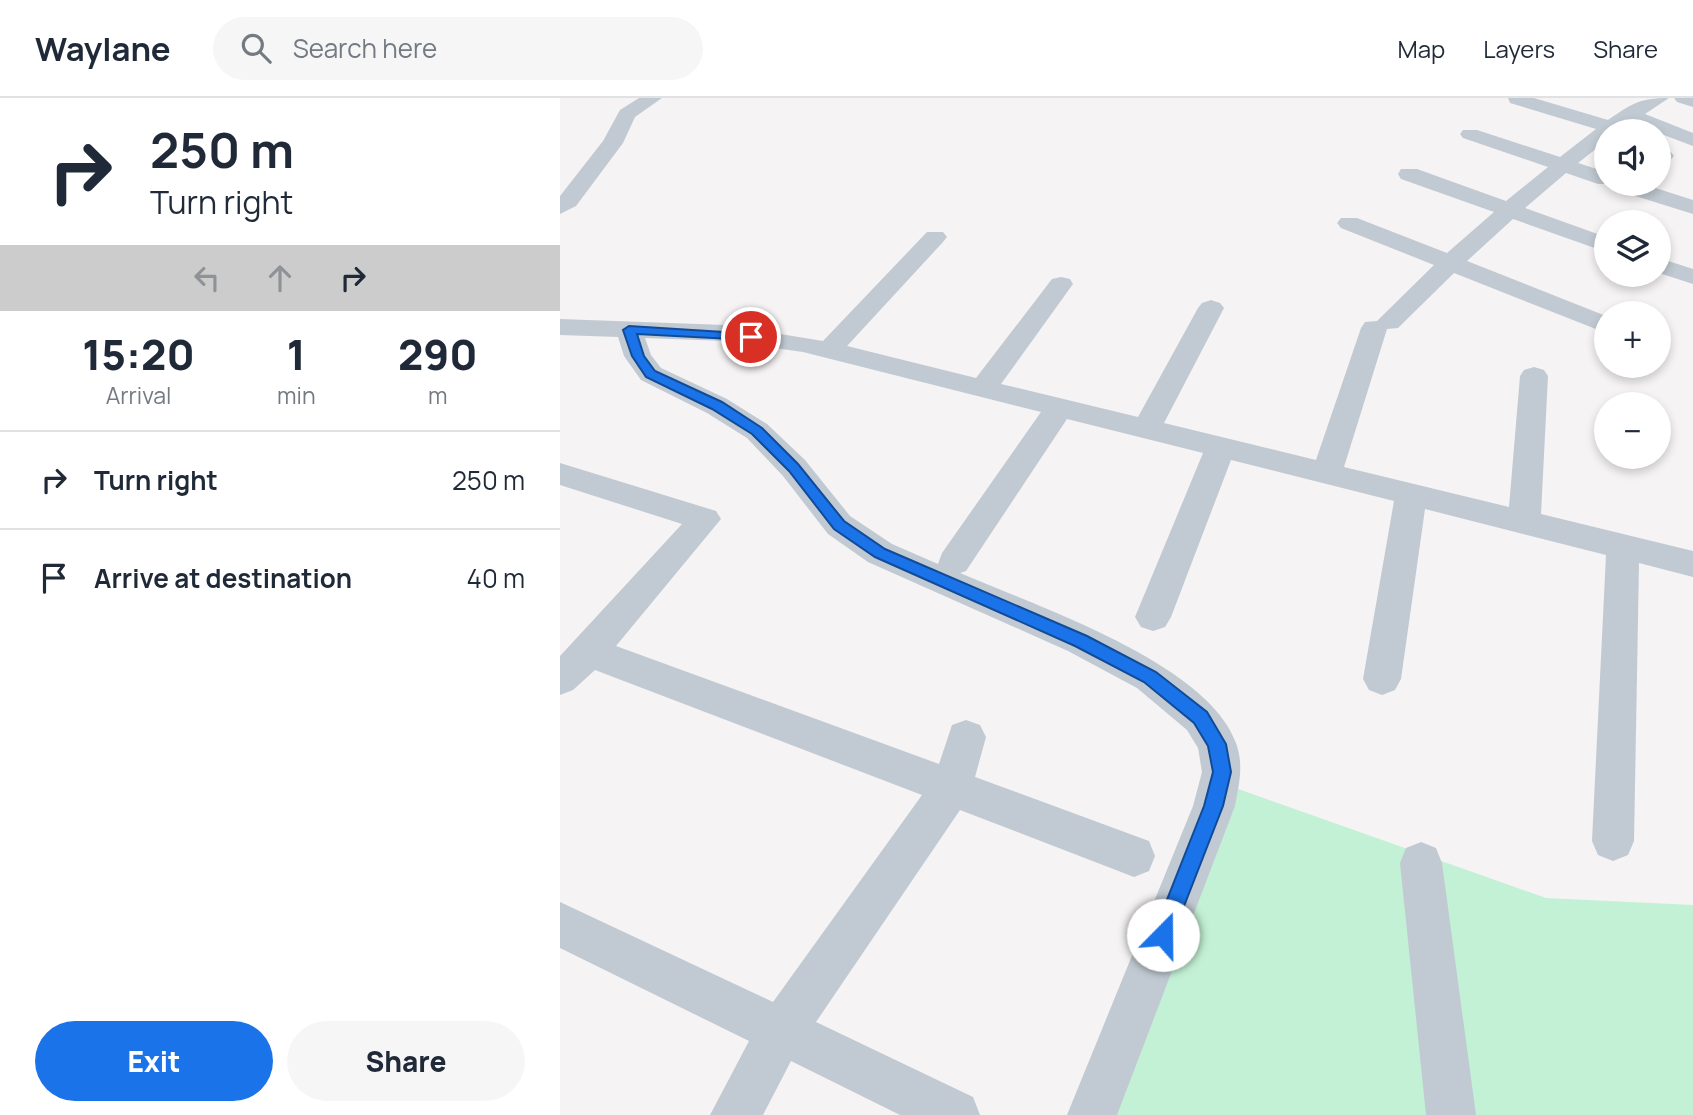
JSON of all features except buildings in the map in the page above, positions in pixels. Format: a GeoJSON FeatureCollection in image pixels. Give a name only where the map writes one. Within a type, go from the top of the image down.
{"type":"FeatureCollection","features":[{"type":"Feature","properties":{"kind":"street"},"geometry":{"type":"LineString","coordinates":[[560,207],[568,201],[613,143],[627,114],[652,98]]}},
{"type":"Feature","properties":{"kind":"street"},"geometry":{"type":"LineString","coordinates":[[1622,119],[1660,98]]}},
{"type":"Feature","properties":{"kind":"street"},"geometry":{"type":"LineString","coordinates":[[1684,98],[1693,101]]}},
{"type":"Feature","properties":{"kind":"street"},"geometry":{"type":"LineString","coordinates":[[1517,99],[1609,119]]}},
{"type":"Feature","properties":{"kind":"street"},"geometry":{"type":"LineString","coordinates":[[1470,134],[1594,175]]}},
{"type":"Feature","properties":{"kind":"street"},"geometry":{"type":"LineString","coordinates":[[1671,134],[1693,140]]}},
{"type":"Feature","properties":{"kind":"street"},"geometry":{"type":"LineString","coordinates":[[1327,473],[1381,325],[1450,262],[1594,140]]}},
{"type":"Feature","properties":{"kind":"street"},"geometry":{"type":"LineString","coordinates":[[1409,174],[1594,241]]}},
{"type":"Feature","properties":{"kind":"street"},"geometry":{"type":"LineString","coordinates":[[1660,196],[1693,207]]}},
{"type":"Feature","properties":{"kind":"street"},"geometry":{"type":"LineString","coordinates":[[1349,223],[1594,320]]}},
{"type":"Feature","properties":{"kind":"street"},"geometry":{"type":"LineString","coordinates":[[829,350],[935,237]]}},
{"type":"Feature","properties":{"kind":"street"},"geometry":{"type":"LineString","coordinates":[[1671,269],[1693,277]]}},
{"type":"Feature","properties":{"kind":"street"},"geometry":{"type":"LineString","coordinates":[[983,388],[1061,284]]}},
{"type":"Feature","properties":{"kind":"street"},"geometry":{"type":"LineString","coordinates":[[1146,429],[1211,308]]}},
{"type":"Feature","properties":{"kind":"street"},"geometry":{"type":"LineString","coordinates":[[560,327],[725,333],[803,344],[1693,564]]}},
{"type":"Feature","properties":{"kind":"street"},"geometry":{"type":"LineString","coordinates":[[629,330],[638,356],[650,374],[717,405],[757,431],[793,468],[839,525],[880,553],[1081,641],[1150,677],[1200,718],[1217,744],[1222,772],[1214,806],[1092,1115]]}},
{"type":"Feature","properties":{"kind":"street"},"geometry":{"type":"LineString","coordinates":[[1524,522],[1534,376]]}},
{"type":"Feature","properties":{"kind":"street"},"geometry":{"type":"LineString","coordinates":[[954,562],[1059,407]]}},
{"type":"Feature","properties":{"kind":"street"},"geometry":{"type":"LineString","coordinates":[[1153,617],[1221,447]]}},
{"type":"Feature","properties":{"kind":"street"},"geometry":{"type":"LineString","coordinates":[[560,474],[705,519],[589,652],[560,679]]}},
{"type":"Feature","properties":{"kind":"street"},"geometry":{"type":"LineString","coordinates":[[1382,679],[1410,494]]}},
{"type":"Feature","properties":{"kind":"street"},"geometry":{"type":"LineString","coordinates":[[1613,841],[1623,547]]}},
{"type":"Feature","properties":{"kind":"street"},"geometry":{"type":"LineString","coordinates":[[589,652],[1134,856]]}},
{"type":"Feature","properties":{"kind":"street"},"geometry":{"type":"LineString","coordinates":[[735,1115],[781,1032],[952,787],[966,737]]}},
{"type":"Feature","properties":{"kind":"street"},"geometry":{"type":"LineString","coordinates":[[1421,863],[1451,1115]]}},
{"type":"Feature","properties":{"kind":"street"},"geometry":{"type":"LineString","coordinates":[[564,934],[781,1032],[955,1115]]}},
{"type":"Feature","properties":{"kind":"green space"},"geometry":{"type":"Polygon","coordinates":[[[1213,780],[1546,898],[1693,905],[1693,1115],[1077,1115],[1213,780]]]}},
{"type":"Feature","properties":{"kind":"route"},"geometry":{"type":"LineString","coordinates":[[751,337],[725,333],[629,330],[638,356],[650,374],[717,405],[757,431],[793,468],[839,525],[880,553],[1081,641],[1150,677],[1200,718],[1217,744],[1222,772],[1214,806],[1163,935]]}}]}
